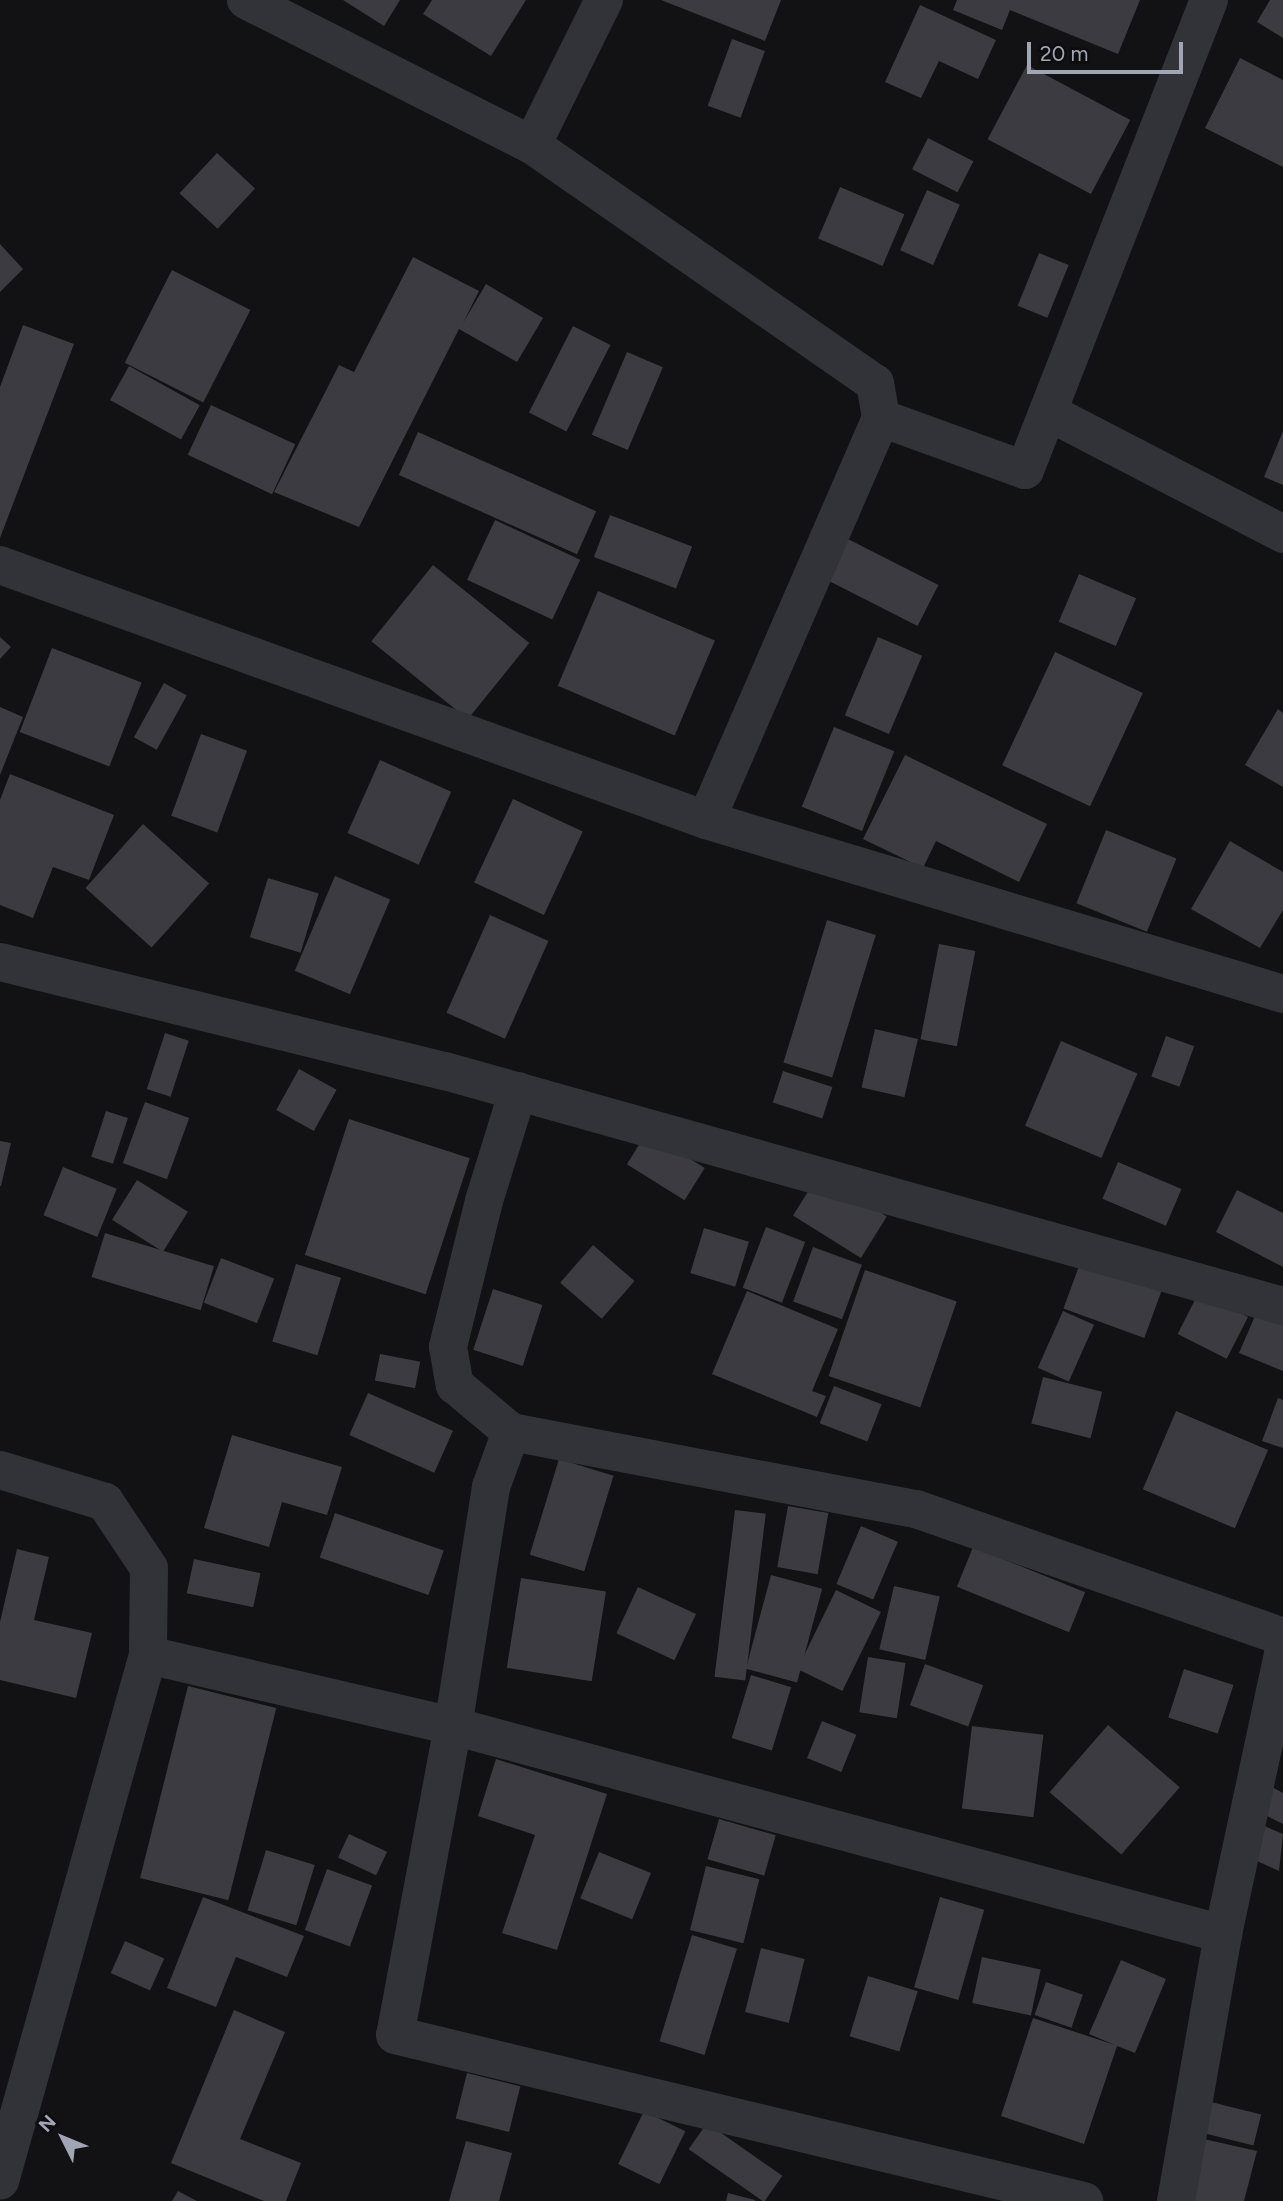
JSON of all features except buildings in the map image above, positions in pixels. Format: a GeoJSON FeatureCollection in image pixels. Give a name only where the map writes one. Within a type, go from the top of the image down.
{"type":"FeatureCollection","features":[{"type":"Feature","properties":{"kind":"street"},"geometry":{"type":"LineString","coordinates":[[246,0],[532,145],[875,383],[881,418],[706,820]]}},
{"type":"Feature","properties":{"kind":"street"},"geometry":{"type":"LineString","coordinates":[[532,145],[604,0]]}},
{"type":"Feature","properties":{"kind":"street"},"geometry":{"type":"LineString","coordinates":[[881,418],[1025,470],[1209,0]]}},
{"type":"Feature","properties":{"kind":"street"},"geometry":{"type":"LineString","coordinates":[[1048,412],[1283,534]]}},
{"type":"Feature","properties":{"kind":"street"},"geometry":{"type":"LineString","coordinates":[[0,565],[706,820],[1283,994]]}},
{"type":"Feature","properties":{"kind":"street"},"geometry":{"type":"LineString","coordinates":[[0,962],[518,1091],[1283,1306]]}},
{"type":"Feature","properties":{"kind":"street"},"geometry":{"type":"LineString","coordinates":[[518,1091],[484,1201],[448,1348],[455,1385],[511,1432],[916,1510],[1283,1637]]}},
{"type":"Feature","properties":{"kind":"street"},"geometry":{"type":"LineString","coordinates":[[511,1432],[491,1487],[453,1726],[404,1986],[398,2038],[1084,2201]]}},
{"type":"Feature","properties":{"kind":"street"},"geometry":{"type":"LineString","coordinates":[[0,1470],[105,1502],[149,1568],[148,1655],[0,2181]]}},
{"type":"Feature","properties":{"kind":"street"},"geometry":{"type":"LineString","coordinates":[[1176,2201],[1223,1934],[1283,1654]]}},
{"type":"Feature","properties":{"kind":"street"},"geometry":{"type":"LineString","coordinates":[[148,1655],[453,1726],[1223,1934]]}}]}
